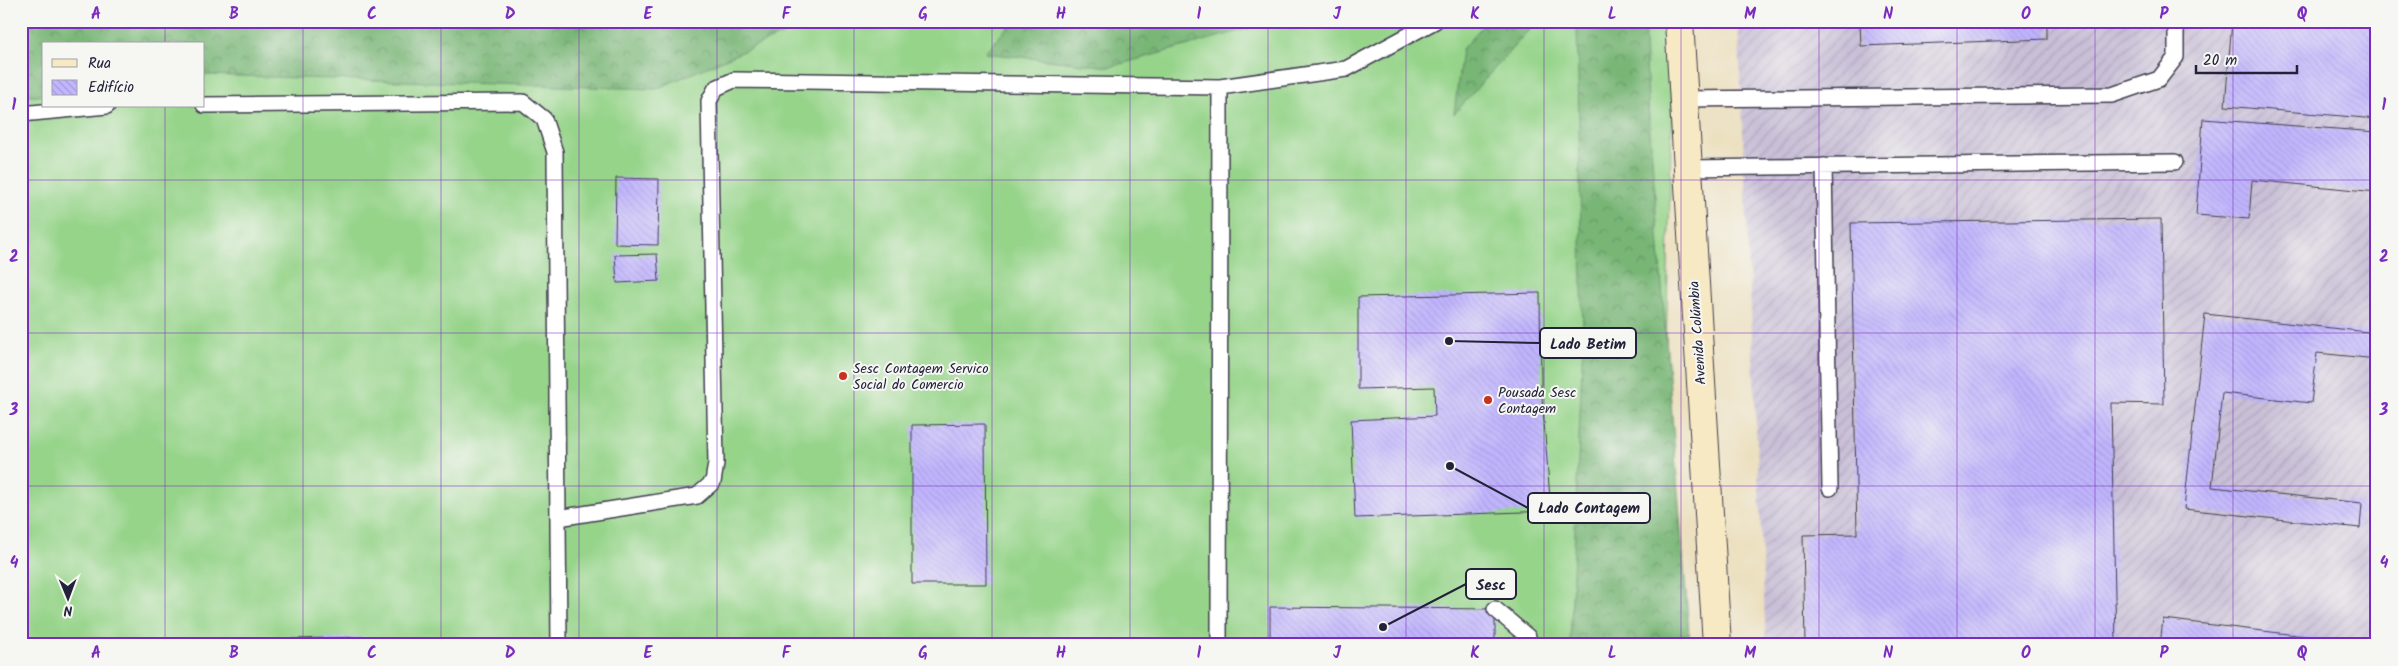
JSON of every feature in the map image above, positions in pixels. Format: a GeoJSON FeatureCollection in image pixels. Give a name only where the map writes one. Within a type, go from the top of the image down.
{"type":"FeatureCollection","features":[{"type":"Feature","properties":{"kind":"street","name":"Avenida Colúmbia"},"geometry":{"type":"LineString","coordinates":[[1678,21],[1717,645]]}},
{"type":"Feature","properties":{"kind":"lane"},"geometry":{"type":"LineString","coordinates":[[558,518],[697,496],[713,482],[716,464],[709,101],[716,88],[734,80],[1220,87],[1346,69],[1435,21]]}},
{"type":"Feature","properties":{"kind":"lane"},"geometry":{"type":"LineString","coordinates":[[1682,99],[2112,95],[2159,79],[2176,57],[2176,21]]}},
{"type":"Feature","properties":{"kind":"lane"},"geometry":{"type":"LineString","coordinates":[[1219,645],[1220,87]]}},
{"type":"Feature","properties":{"kind":"lane"},"geometry":{"type":"LineString","coordinates":[[205,105],[522,102],[544,119],[555,152],[559,645]]}},
{"type":"Feature","properties":{"kind":"lane"},"geometry":{"type":"LineString","coordinates":[[21,114],[86,108]]}},
{"type":"Feature","properties":{"kind":"lane"},"geometry":{"type":"LineString","coordinates":[[1687,168],[2175,162]]}},
{"type":"Feature","properties":{"kind":"lane"},"geometry":{"type":"LineString","coordinates":[[1824,166],[1830,488]]}},
{"type":"Feature","properties":{"kind":"lane"},"geometry":{"type":"LineString","coordinates":[[1495,609],[1528,637],[1527,645]]}},
{"type":"Feature","properties":{"kind":"shaded area"},"geometry":{"type":"Polygon","coordinates":[[[1738,21],[2377,21],[2377,645],[1766,645],[1738,21]]]}},
{"type":"Feature","properties":{"kind":"green space","name":"Sesc Contagem Servico Social do Comercio"},"geometry":{"type":"Polygon","coordinates":[[[21,21],[1674,21],[1659,645],[21,645],[21,21]]]}},
{"type":"Feature","properties":{"kind":"green space"},"geometry":{"type":"Polygon","coordinates":[[[21,21],[894,21],[790,31],[656,89],[205,75],[205,42],[42,42],[42,95],[21,98],[21,21]]]}},
{"type":"Feature","properties":{"kind":"green space"},"geometry":{"type":"Polygon","coordinates":[[[1013,21],[1275,21],[1110,67],[985,53],[1013,21]]]}},
{"type":"Feature","properties":{"kind":"green space"},"geometry":{"type":"Polygon","coordinates":[[[1487,21],[1566,21],[1533,25],[1454,114],[1462,49],[1487,21]]]}},
{"type":"Feature","properties":{"kind":"green space"},"geometry":{"type":"Polygon","coordinates":[[[1577,21],[1644,21],[1649,120],[1690,645],[1570,645],[1583,343],[1577,21]]]}},
{"type":"Feature","properties":{"kind":"water"},"geometry":{"type":"Polygon","coordinates":[[[21,284],[26,534],[21,534],[21,284]]]}},
{"type":"Feature","properties":{"kind":"building"},"geometry":{"type":"Polygon","coordinates":[[[1860,21],[2047,21],[2047,39],[1861,46],[1860,21]]]}},
{"type":"Feature","properties":{"kind":"building"},"geometry":{"type":"Polygon","coordinates":[[[2232,21],[2283,21],[2377,27],[2377,119],[2225,106],[2232,21]]]}},
{"type":"Feature","properties":{"kind":"building"},"geometry":{"type":"Polygon","coordinates":[[[2203,119],[2377,132],[2377,192],[2252,180],[2249,219],[2196,215],[2203,119]]]}},
{"type":"Feature","properties":{"kind":"building"},"geometry":{"type":"Polygon","coordinates":[[[616,178],[659,179],[658,245],[615,244],[616,178]]]}},
{"type":"Feature","properties":{"kind":"building"},"geometry":{"type":"Polygon","coordinates":[[[2161,219],[2164,404],[2111,403],[2116,645],[1805,645],[1803,535],[1857,534],[1851,223],[2161,219]]]}},
{"type":"Feature","properties":{"kind":"building"},"geometry":{"type":"Polygon","coordinates":[[[657,254],[659,281],[617,283],[615,255],[657,254]]]}},
{"type":"Feature","properties":{"kind":"building"},"geometry":{"type":"Polygon","coordinates":[[[1540,293],[1541,384],[1551,511],[1355,518],[1351,420],[1435,416],[1434,387],[1358,389],[1358,297],[1540,293]]]}},
{"type":"Feature","properties":{"kind":"building"},"geometry":{"type":"Polygon","coordinates":[[[2205,314],[2377,333],[2377,359],[2317,353],[2311,403],[2222,393],[2212,487],[2362,503],[2360,528],[2184,509],[2205,314]]]}},
{"type":"Feature","properties":{"kind":"building"},"geometry":{"type":"Polygon","coordinates":[[[985,424],[986,584],[912,584],[912,425],[985,424]]]}},
{"type":"Feature","properties":{"kind":"building"},"geometry":{"type":"Polygon","coordinates":[[[1270,607],[1495,609],[1495,645],[1270,645],[1270,607]]]}},
{"type":"Feature","properties":{"kind":"building"},"geometry":{"type":"Polygon","coordinates":[[[2163,619],[2371,644],[2371,645],[2160,645],[2163,619]]]}},
{"type":"Feature","properties":{"kind":"building"},"geometry":{"type":"Polygon","coordinates":[[[363,637],[363,645],[255,645],[255,640],[363,637]]]}},
{"type":"Feature","properties":{"kind":"place","name":"Lado Betim"},"geometry":{"type":"Point","coordinates":[1449,341]}},
{"type":"Feature","properties":{"kind":"place","name":"Sesc Contagem Servico Social do Comercio"},"geometry":{"type":"Point","coordinates":[843,376]}},
{"type":"Feature","properties":{"kind":"place","name":"Pousada Sesc Contagem"},"geometry":{"type":"Point","coordinates":[1488,400]}},
{"type":"Feature","properties":{"kind":"place","name":"Lado Contagem"},"geometry":{"type":"Point","coordinates":[1450,466]}},
{"type":"Feature","properties":{"kind":"place","name":"Sesc"},"geometry":{"type":"Point","coordinates":[1383,627]}}]}
